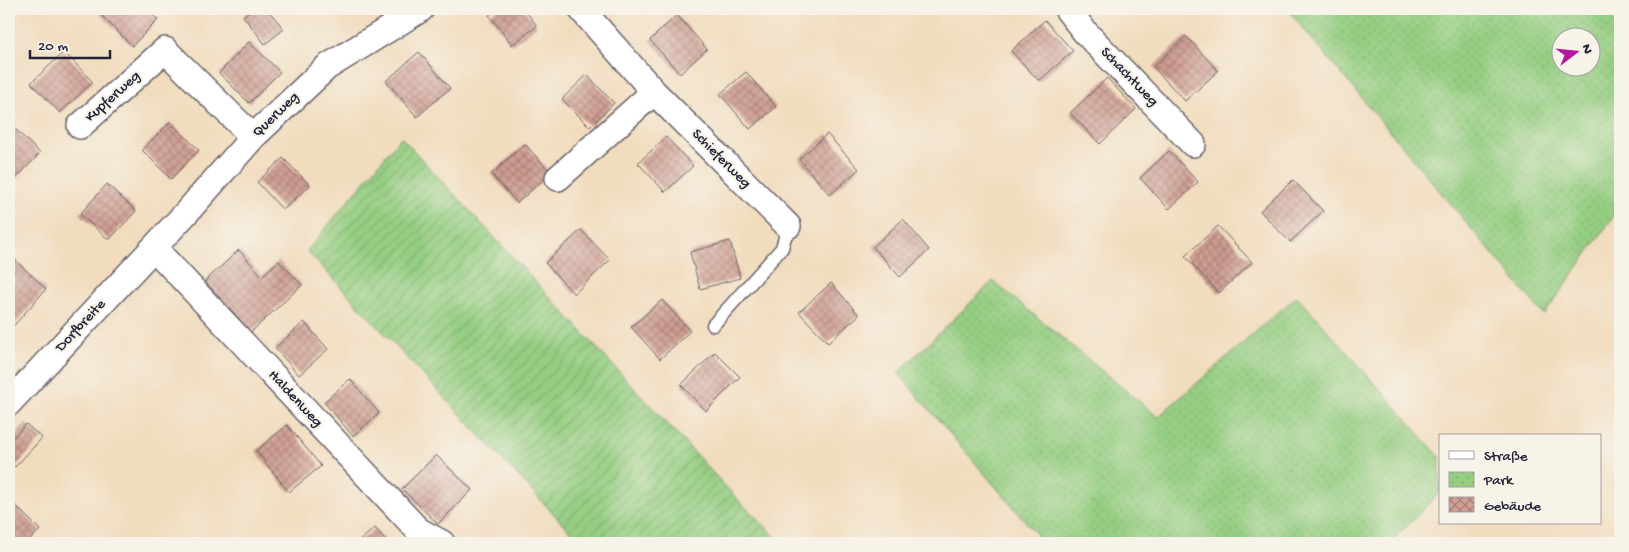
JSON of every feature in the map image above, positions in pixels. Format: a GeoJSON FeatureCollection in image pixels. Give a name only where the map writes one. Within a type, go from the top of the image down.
{"type":"FeatureCollection","features":[{"type":"Feature","properties":{"kind":"street","name":"Querweg"},"geometry":{"type":"LineString","coordinates":[[154,248],[253,137],[327,67],[421,9]]}},
{"type":"Feature","properties":{"kind":"street","name":"Schieferweg"},"geometry":{"type":"LineString","coordinates":[[581,9],[654,92],[788,226]]}},
{"type":"Feature","properties":{"kind":"street","name":"Schachtweg"},"geometry":{"type":"LineString","coordinates":[[1066,9],[1085,32],[1193,144]]}},
{"type":"Feature","properties":{"kind":"street","name":"Kupferweg"},"geometry":{"type":"LineString","coordinates":[[80,126],[165,50],[253,137]]}},
{"type":"Feature","properties":{"kind":"street"},"geometry":{"type":"LineString","coordinates":[[558,178],[654,92]]}},
{"type":"Feature","properties":{"kind":"street","name":"Dorfbreite"},"geometry":{"type":"LineString","coordinates":[[9,404],[154,248]]}},
{"type":"Feature","properties":{"kind":"street","name":"Haldenweg"},"geometry":{"type":"LineString","coordinates":[[154,248],[418,530],[442,543]]}},
{"type":"Feature","properties":{"kind":"lane"},"geometry":{"type":"LineString","coordinates":[[713,325],[782,248],[788,226]]}},
{"type":"Feature","properties":{"kind":"green space"},"geometry":{"type":"Polygon","coordinates":[[[1287,9],[1620,9],[1620,207],[1544,315],[1287,9]]]}},
{"type":"Feature","properties":{"kind":"green space"},"geometry":{"type":"Polygon","coordinates":[[[401,137],[739,501],[782,543],[581,543],[579,541],[307,251],[401,137]]]}},
{"type":"Feature","properties":{"kind":"green space"},"geometry":{"type":"Polygon","coordinates":[[[993,281],[1158,417],[1297,296],[1439,456],[1439,493],[1390,543],[1044,543],[898,373],[993,281]]]}},
{"type":"Feature","properties":{"kind":"building"},"geometry":{"type":"Polygon","coordinates":[[[105,9],[147,9],[158,20],[132,46],[100,14],[105,9]]]}},
{"type":"Feature","properties":{"kind":"building"},"geometry":{"type":"Polygon","coordinates":[[[252,9],[267,9],[284,29],[265,44],[243,16],[252,9]]]}},
{"type":"Feature","properties":{"kind":"building"},"geometry":{"type":"Polygon","coordinates":[[[497,9],[524,9],[537,26],[512,45],[489,15],[497,9]]]}},
{"type":"Feature","properties":{"kind":"building"},"geometry":{"type":"Polygon","coordinates":[[[677,15],[707,49],[680,74],[650,40],[677,15]]]}},
{"type":"Feature","properties":{"kind":"building"},"geometry":{"type":"Polygon","coordinates":[[[1045,20],[1073,51],[1039,81],[1011,51],[1045,20]]]}},
{"type":"Feature","properties":{"kind":"building"},"geometry":{"type":"Polygon","coordinates":[[[1186,36],[1218,71],[1185,101],[1153,67],[1186,36]]]}},
{"type":"Feature","properties":{"kind":"building"},"geometry":{"type":"Polygon","coordinates":[[[249,42],[280,72],[249,103],[219,73],[249,42]]]}},
{"type":"Feature","properties":{"kind":"building"},"geometry":{"type":"Polygon","coordinates":[[[64,52],[93,82],[60,113],[31,83],[64,52]]]}},
{"type":"Feature","properties":{"kind":"building"},"geometry":{"type":"Polygon","coordinates":[[[419,52],[450,88],[417,117],[386,81],[419,52]]]}},
{"type":"Feature","properties":{"kind":"building"},"geometry":{"type":"Polygon","coordinates":[[[746,72],[776,107],[750,129],[720,94],[746,72]]]}},
{"type":"Feature","properties":{"kind":"building"},"geometry":{"type":"Polygon","coordinates":[[[587,75],[614,103],[590,127],[562,99],[587,75]]]}},
{"type":"Feature","properties":{"kind":"building"},"geometry":{"type":"Polygon","coordinates":[[[1107,78],[1136,109],[1100,144],[1070,113],[1107,78]]]}},
{"type":"Feature","properties":{"kind":"building"},"geometry":{"type":"Polygon","coordinates":[[[170,122],[199,150],[171,179],[142,150],[170,122]]]}},
{"type":"Feature","properties":{"kind":"building"},"geometry":{"type":"Polygon","coordinates":[[[9,123],[40,153],[9,186],[9,123]]]}},
{"type":"Feature","properties":{"kind":"building"},"geometry":{"type":"Polygon","coordinates":[[[827,134],[859,169],[830,195],[799,159],[827,134]]]}},
{"type":"Feature","properties":{"kind":"building"},"geometry":{"type":"Polygon","coordinates":[[[666,137],[693,166],[665,192],[638,163],[666,137]]]}},
{"type":"Feature","properties":{"kind":"building"},"geometry":{"type":"Polygon","coordinates":[[[525,144],[551,173],[517,203],[491,174],[525,144]]]}},
{"type":"Feature","properties":{"kind":"building"},"geometry":{"type":"Polygon","coordinates":[[[1169,151],[1198,182],[1169,209],[1140,178],[1169,151]]]}},
{"type":"Feature","properties":{"kind":"building"},"geometry":{"type":"Polygon","coordinates":[[[283,158],[310,185],[283,210],[257,182],[283,158]]]}},
{"type":"Feature","properties":{"kind":"building"},"geometry":{"type":"Polygon","coordinates":[[[1293,180],[1323,211],[1290,242],[1260,211],[1293,180]]]}},
{"type":"Feature","properties":{"kind":"building"},"geometry":{"type":"Polygon","coordinates":[[[107,184],[136,211],[109,240],[80,214],[107,184]]]}},
{"type":"Feature","properties":{"kind":"building"},"geometry":{"type":"Polygon","coordinates":[[[903,219],[929,250],[900,277],[873,247],[903,219]]]}},
{"type":"Feature","properties":{"kind":"building"},"geometry":{"type":"Polygon","coordinates":[[[1218,226],[1252,262],[1219,293],[1185,256],[1218,226]]]}},
{"type":"Feature","properties":{"kind":"building"},"geometry":{"type":"Polygon","coordinates":[[[581,230],[610,260],[574,294],[545,263],[581,230]]]}},
{"type":"Feature","properties":{"kind":"building"},"geometry":{"type":"Polygon","coordinates":[[[730,241],[740,278],[700,289],[690,252],[730,241]]]}},
{"type":"Feature","properties":{"kind":"building"},"geometry":{"type":"Polygon","coordinates":[[[239,250],[262,276],[279,261],[302,285],[251,332],[205,281],[239,250]]]}},
{"type":"Feature","properties":{"kind":"building"},"geometry":{"type":"Polygon","coordinates":[[[11,256],[46,289],[9,331],[9,258],[11,256]]]}},
{"type":"Feature","properties":{"kind":"building"},"geometry":{"type":"Polygon","coordinates":[[[831,283],[859,315],[828,343],[799,312],[831,283]]]}},
{"type":"Feature","properties":{"kind":"building"},"geometry":{"type":"Polygon","coordinates":[[[662,300],[690,331],[660,359],[631,327],[662,300]]]}},
{"type":"Feature","properties":{"kind":"building"},"geometry":{"type":"Polygon","coordinates":[[[304,322],[328,349],[299,375],[275,348],[304,322]]]}},
{"type":"Feature","properties":{"kind":"building"},"geometry":{"type":"Polygon","coordinates":[[[715,352],[740,377],[706,411],[681,385],[715,352]]]}},
{"type":"Feature","properties":{"kind":"building"},"geometry":{"type":"Polygon","coordinates":[[[350,379],[379,413],[353,436],[324,402],[350,379]]]}},
{"type":"Feature","properties":{"kind":"building"},"geometry":{"type":"Polygon","coordinates":[[[26,424],[42,438],[15,467],[9,461],[9,442],[26,424]]]}},
{"type":"Feature","properties":{"kind":"building"},"geometry":{"type":"Polygon","coordinates":[[[287,425],[321,466],[289,492],[256,451],[287,425]]]}},
{"type":"Feature","properties":{"kind":"building"},"geometry":{"type":"Polygon","coordinates":[[[436,455],[472,490],[438,524],[402,489],[436,455]]]}},
{"type":"Feature","properties":{"kind":"building"},"geometry":{"type":"Polygon","coordinates":[[[9,499],[40,530],[27,543],[9,543],[9,499]]]}},
{"type":"Feature","properties":{"kind":"building"},"geometry":{"type":"Polygon","coordinates":[[[375,528],[388,543],[357,543],[375,528]]]}}]}
